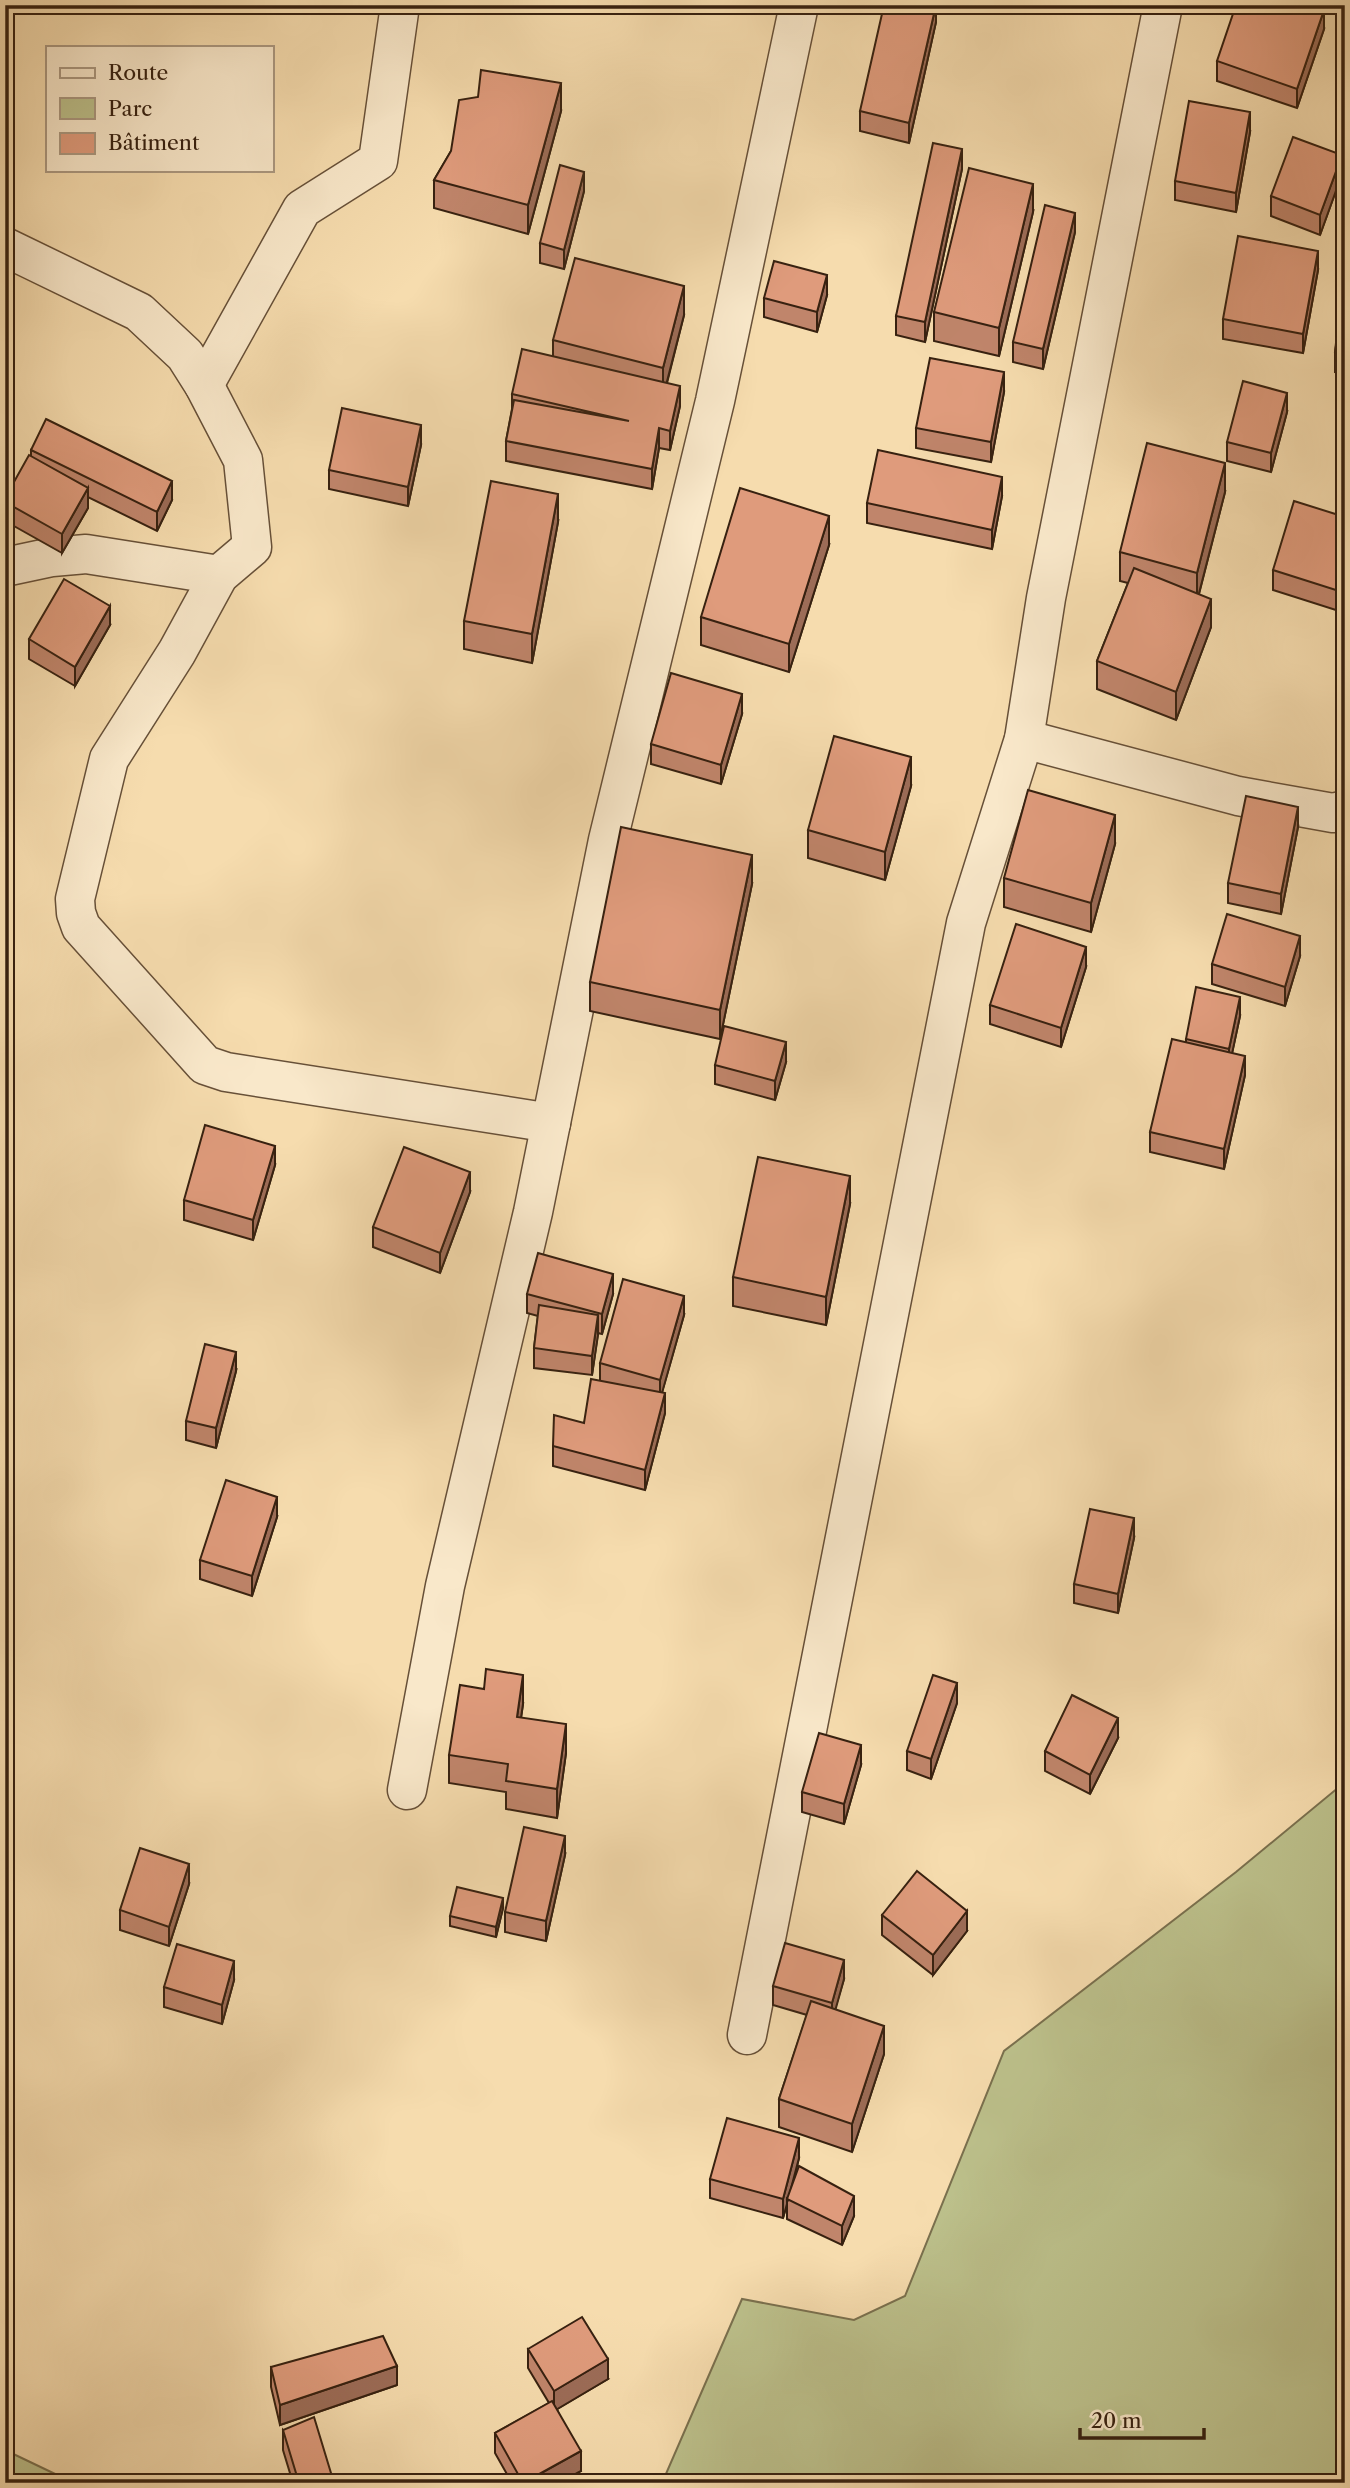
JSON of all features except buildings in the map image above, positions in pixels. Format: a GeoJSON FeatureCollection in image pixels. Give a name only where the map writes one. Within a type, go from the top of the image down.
{"type":"FeatureCollection","features":[{"type":"Feature","properties":{"kind":"street"},"geometry":{"type":"LineString","coordinates":[[204,385],[302,209],[379,161],[400,5]]}},
{"type":"Feature","properties":{"kind":"street"},"geometry":{"type":"LineString","coordinates":[[407,1790],[445,1586],[533,1212],[608,840],[715,401],[799,5]]}},
{"type":"Feature","properties":{"kind":"street"},"geometry":{"type":"LineString","coordinates":[[747,2035],[966,923],[1024,739],[1046,598],[1163,5]]}},
{"type":"Feature","properties":{"kind":"street"},"geometry":{"type":"LineString","coordinates":[[5,247],[139,312],[185,355],[204,385],[243,460],[252,547],[219,575],[177,652],[109,759],[75,899],[81,927],[205,1065],[226,1072],[551,1124]]}},
{"type":"Feature","properties":{"kind":"street"},"geometry":{"type":"LineString","coordinates":[[5,567],[52,557],[86,554],[219,575]]}},
{"type":"Feature","properties":{"kind":"street"},"geometry":{"type":"LineString","coordinates":[[1024,739],[1238,796],[1333,813],[1345,810]]}},
{"type":"Feature","properties":{"kind":"green space"},"geometry":{"type":"Polygon","coordinates":[[[1345,1782],[1345,2483],[662,2483],[742,2299],[854,2320],[905,2296],[1004,2051],[1236,1872],[1345,1782]]]}},
{"type":"Feature","properties":{"kind":"green space"},"geometry":{"type":"Polygon","coordinates":[[[5,2450],[74,2483],[5,2483],[5,2450]]]}}]}
